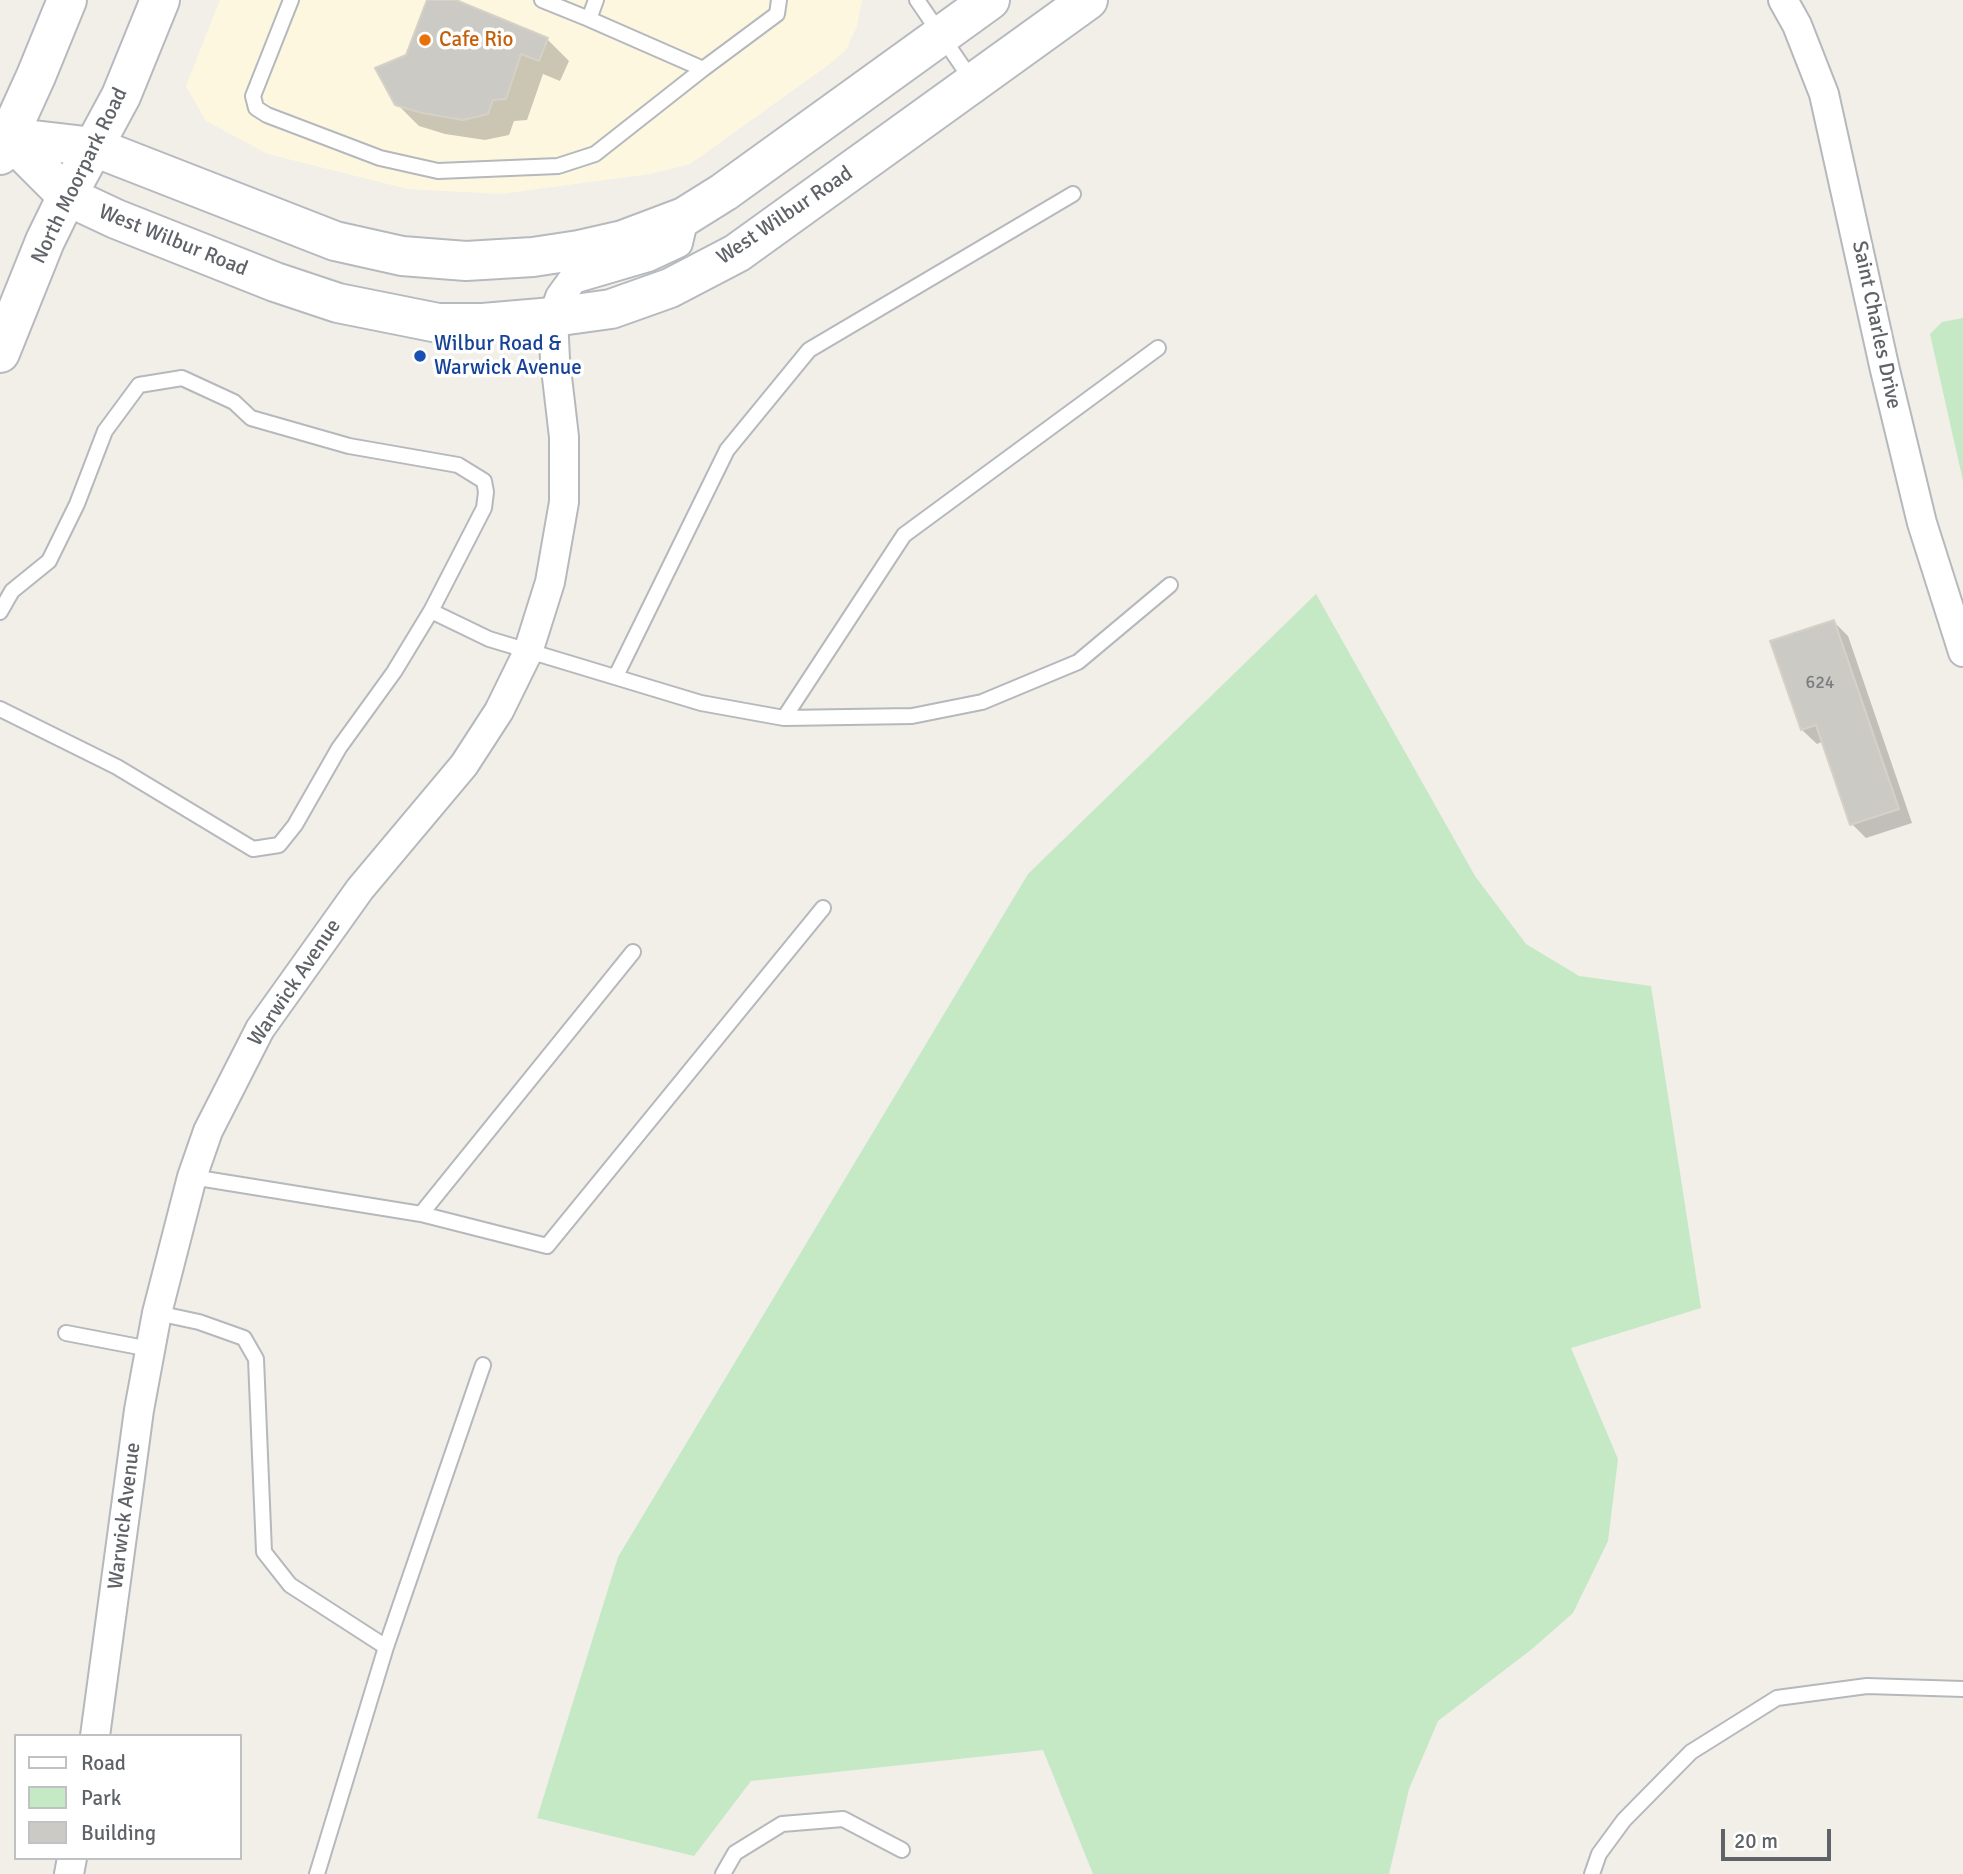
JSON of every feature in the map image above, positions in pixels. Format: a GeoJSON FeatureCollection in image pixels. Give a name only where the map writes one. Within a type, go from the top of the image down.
{"type":"FeatureCollection","features":[{"type":"Feature","properties":{"kind":"street"},"geometry":{"type":"LineString","coordinates":[[67,0],[36,76],[3,142],[94,147],[335,241],[402,256],[466,261],[533,257],[579,250],[623,240],[684,217],[724,192],[990,0]]}},
{"type":"Feature","properties":{"kind":"street","name":"North Moorpark Road"},"geometry":{"type":"LineString","coordinates":[[0,353],[45,241],[121,96],[160,0]]}},
{"type":"Feature","properties":{"kind":"street","name":"West Wilbur Road"},"geometry":{"type":"LineString","coordinates":[[3,142],[67,197],[275,282],[338,303],[438,323],[483,323],[553,317],[611,309],[658,293],[737,253],[1088,0]]}},
{"type":"Feature","properties":{"kind":"street","name":"Saint Charles Drive"},"geometry":{"type":"LineString","coordinates":[[1783,0],[1797,25],[1824,94],[1922,523],[1963,652]]}},
{"type":"Feature","properties":{"kind":"street"},"geometry":{"type":"LineString","coordinates":[[553,317],[560,297],[573,279],[648,257],[678,243],[684,217]]}},
{"type":"Feature","properties":{"kind":"street","name":"Warwick Avenue"},"geometry":{"type":"LineString","coordinates":[[95,1734],[139,1410],[150,1349],[192,1177],[208,1131],[260,1029],[360,889],[464,765],[499,711],[528,652],[550,582],[564,502],[564,438],[553,317]]}},
{"type":"Feature","properties":{"kind":"lane"},"geometry":{"type":"LineString","coordinates":[[291,0],[253,96],[256,108],[267,115],[380,158],[438,171],[558,166],[595,154],[777,14],[779,0]]}},
{"type":"Feature","properties":{"kind":"lane"},"geometry":{"type":"LineString","coordinates":[[542,0],[703,69]]}},
{"type":"Feature","properties":{"kind":"lane"},"geometry":{"type":"LineString","coordinates":[[589,19],[596,0]]}},
{"type":"Feature","properties":{"kind":"lane"},"geometry":{"type":"LineString","coordinates":[[917,0],[974,83]]}},
{"type":"Feature","properties":{"kind":"lane"},"geometry":{"type":"LineString","coordinates":[[616,676],[727,450],[809,349],[1073,194]]}},
{"type":"Feature","properties":{"kind":"lane"},"geometry":{"type":"LineString","coordinates":[[784,718],[904,536],[1158,348]]}},
{"type":"Feature","properties":{"kind":"lane"},"geometry":{"type":"LineString","coordinates":[[0,612],[12,591],[49,561],[77,504],[105,431],[139,385],[182,378],[234,402],[251,418],[349,446],[458,465],[484,481],[484,508],[431,611],[394,673],[339,748],[295,825],[279,845],[253,849],[117,767],[0,709]]}},
{"type":"Feature","properties":{"kind":"lane"},"geometry":{"type":"LineString","coordinates":[[431,611],[489,639],[701,704],[784,718],[912,716],[982,702],[1078,662],[1170,585]]}},
{"type":"Feature","properties":{"kind":"lane"},"geometry":{"type":"LineString","coordinates":[[192,1177],[421,1214],[547,1246],[823,908]]}},
{"type":"Feature","properties":{"kind":"lane"},"geometry":{"type":"LineString","coordinates":[[421,1214],[633,952]]}},
{"type":"Feature","properties":{"kind":"lane"},"geometry":{"type":"LineString","coordinates":[[157,1313],[199,1322],[244,1338],[256,1359],[264,1552],[290,1586],[386,1647]]}},
{"type":"Feature","properties":{"kind":"lane"},"geometry":{"type":"LineString","coordinates":[[66,1333],[150,1349]]}},
{"type":"Feature","properties":{"kind":"lane"},"geometry":{"type":"LineString","coordinates":[[317,1874],[386,1647],[483,1365]]}},
{"type":"Feature","properties":{"kind":"lane"},"geometry":{"type":"LineString","coordinates":[[1592,1874],[1599,1854],[1624,1819],[1691,1752],[1777,1698],[1867,1686],[1963,1689]]}},
{"type":"Feature","properties":{"kind":"lane"},"geometry":{"type":"LineString","coordinates":[[723,1874],[735,1853],[782,1825],[843,1819],[902,1850]]}},
{"type":"Feature","properties":{"kind":"shaded area"},"geometry":{"type":"Polygon","coordinates":[[[220,0],[862,0],[857,26],[846,50],[690,164],[650,174],[500,194],[408,189],[268,154],[206,121],[186,86],[220,0]]]}},
{"type":"Feature","properties":{"kind":"green space"},"geometry":{"type":"Polygon","coordinates":[[[1963,318],[1963,481],[1930,334],[1942,322],[1963,318]]]}},
{"type":"Feature","properties":{"kind":"green space"},"geometry":{"type":"Polygon","coordinates":[[[1316,594],[1475,876],[1526,944],[1579,976],[1651,986],[1701,1308],[1571,1348],[1618,1459],[1608,1541],[1573,1613],[1532,1649],[1438,1721],[1409,1789],[1389,1874],[1093,1874],[1043,1750],[751,1781],[694,1856],[537,1818],[618,1557],[1028,874],[1316,594]]]}},
{"type":"Feature","properties":{"kind":"building"},"geometry":{"type":"Polygon","coordinates":[[[427,0],[456,0],[548,38],[539,61],[521,54],[506,99],[493,100],[488,114],[463,120],[395,105],[375,68],[406,55],[427,0]]]}},
{"type":"Feature","properties":{"kind":"building"},"geometry":{"type":"Polygon","coordinates":[[[1834,620],[1899,809],[1850,825],[1816,725],[1801,730],[1770,641],[1834,620]]]}},
{"type":"Feature","properties":{"kind":"place","name":"Cafe Rio"},"geometry":{"type":"Point","coordinates":[425,40]}},
{"type":"Feature","properties":{"kind":"place","name":"Wilbur Road & Warwick Avenue"},"geometry":{"type":"Point","coordinates":[420,356]}}]}
